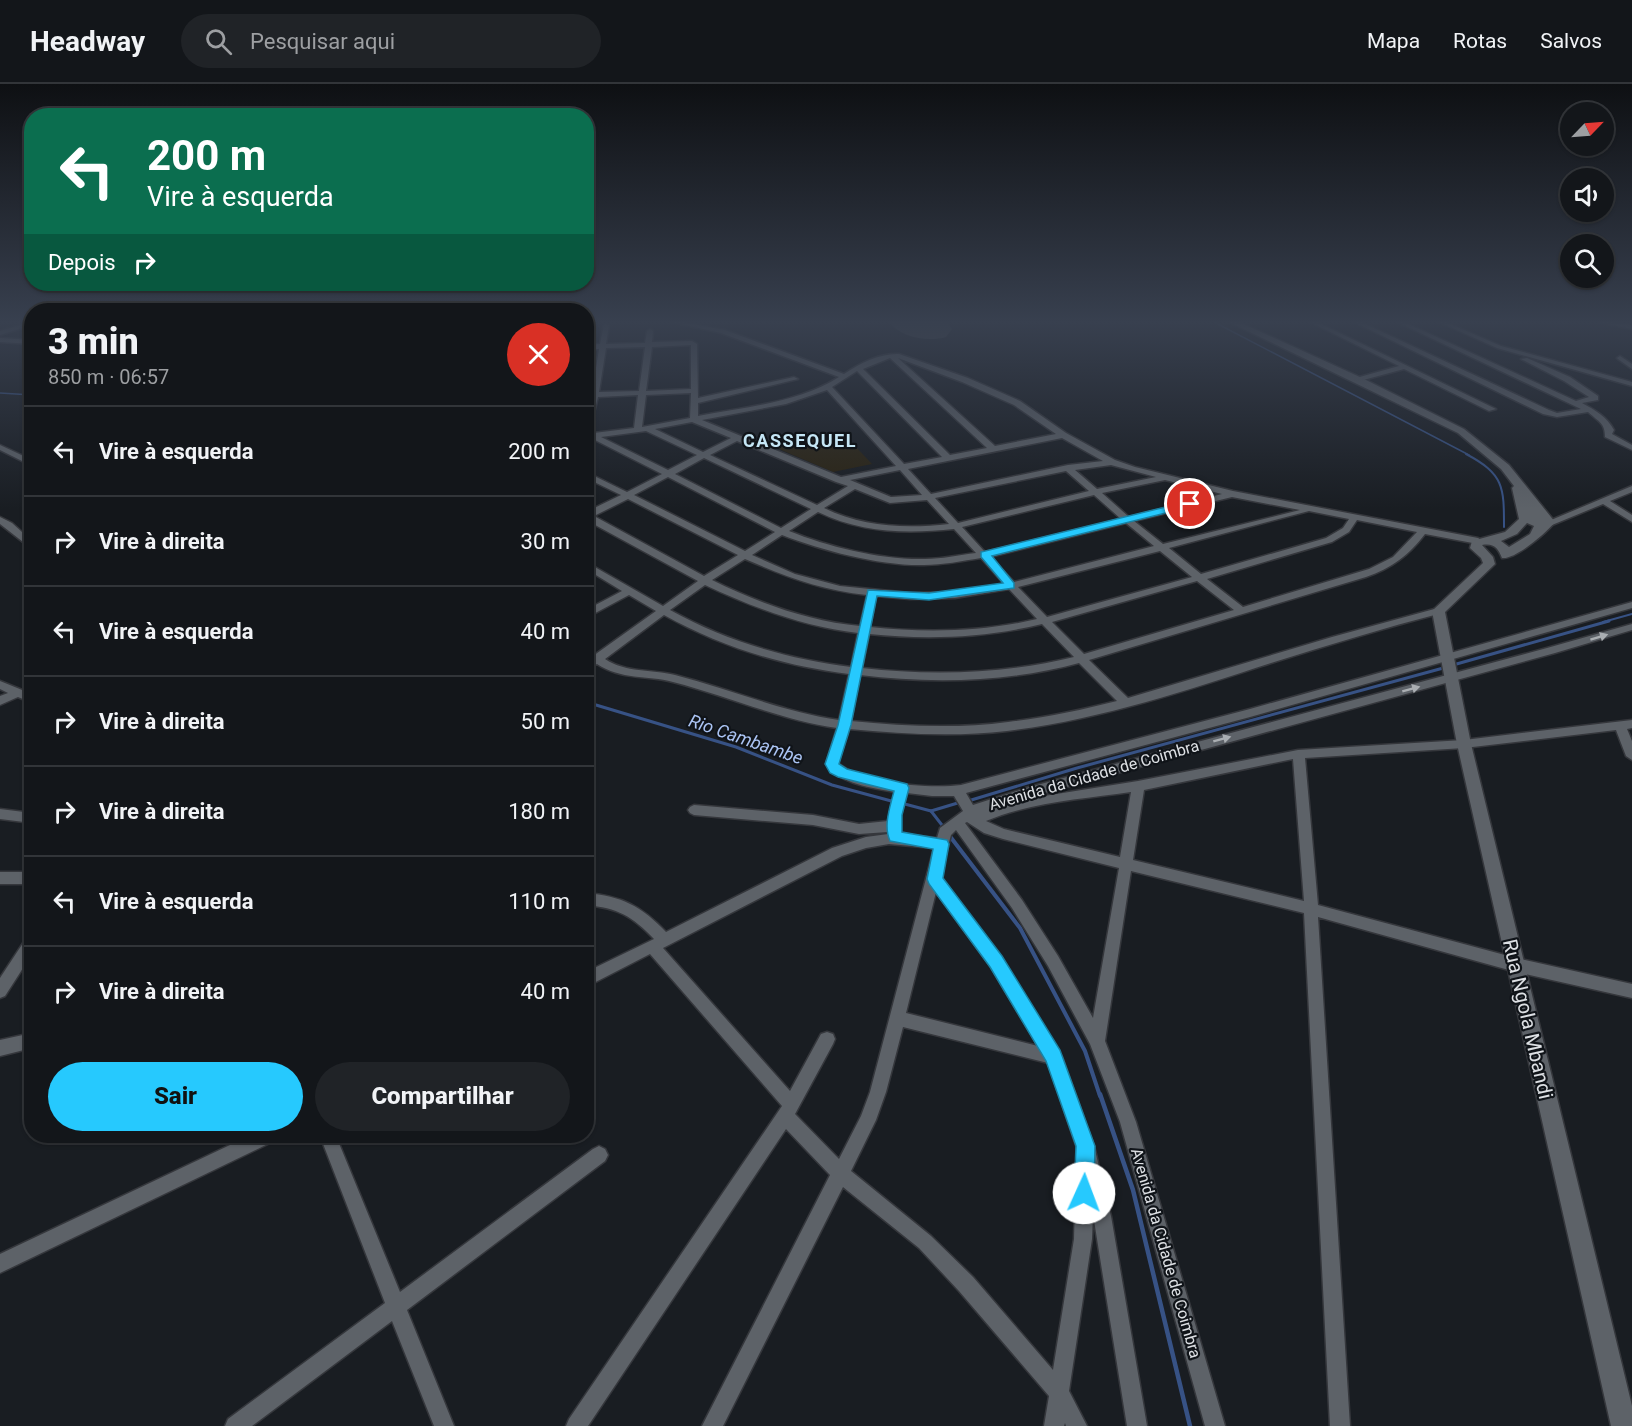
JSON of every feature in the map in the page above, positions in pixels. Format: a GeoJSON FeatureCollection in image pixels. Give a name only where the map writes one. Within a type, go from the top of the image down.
{"type":"FeatureCollection","features":[{"type":"Feature","properties":{"kind":"street"},"geometry":{"type":"LineString","coordinates":[[642,429],[644,385]]}},
{"type":"Feature","properties":{"kind":"street"},"geometry":{"type":"LineString","coordinates":[[694,420],[695,385]]}},
{"type":"Feature","properties":{"kind":"street"},"geometry":{"type":"LineString","coordinates":[[695,401],[769,385]]}},
{"type":"Feature","properties":{"kind":"street"},"geometry":{"type":"LineString","coordinates":[[594,433],[642,429],[786,402],[831,385]]}},
{"type":"Feature","properties":{"kind":"street"},"geometry":{"type":"LineString","coordinates":[[874,385],[948,459]]}},
{"type":"Feature","properties":{"kind":"street"},"geometry":{"type":"LineString","coordinates":[[923,385],[993,449]]}},
{"type":"Feature","properties":{"kind":"street"},"geometry":{"type":"LineString","coordinates":[[977,385],[1017,403],[1063,435],[1112,462],[1165,478],[1233,494],[1426,532],[1480,546],[1493,556],[1507,554]]}},
{"type":"Feature","properties":{"kind":"street"},"geometry":{"type":"LineString","coordinates":[[1368,385],[1461,431],[1505,467],[1545,518]]}},
{"type":"Feature","properties":{"kind":"street"},"geometry":{"type":"LineString","coordinates":[[1441,385],[1492,409]]}},
{"type":"Feature","properties":{"kind":"street"},"geometry":{"type":"LineString","coordinates":[[1489,385],[1557,415],[1590,410]]}},
{"type":"Feature","properties":{"kind":"street"},"geometry":{"type":"LineString","coordinates":[[1535,385],[1590,410],[1606,423],[1610,430],[1608,435],[1632,448]]}},
{"type":"Feature","properties":{"kind":"street"},"geometry":{"type":"LineString","coordinates":[[1574,403],[1595,398],[1575,385]]}},
{"type":"Feature","properties":{"kind":"street"},"geometry":{"type":"LineString","coordinates":[[828,387],[985,555],[1010,586],[1126,703]]}},
{"type":"Feature","properties":{"kind":"street"},"geometry":{"type":"LineString","coordinates":[[594,395],[695,391]]}},
{"type":"Feature","properties":{"kind":"street"},"geometry":{"type":"LineString","coordinates":[[694,420],[890,500],[929,497],[1068,468],[1112,462]]}},
{"type":"Feature","properties":{"kind":"street"},"geometry":{"type":"LineString","coordinates":[[642,429],[817,509],[859,525],[887,529],[922,530],[957,526],[1096,492],[1165,478]]}},
{"type":"Feature","properties":{"kind":"street"},"geometry":{"type":"LineString","coordinates":[[838,480],[1063,435]]}},
{"type":"Feature","properties":{"kind":"street"},"geometry":{"type":"LineString","coordinates":[[594,437],[783,532],[819,546],[893,560],[924,562],[985,555],[1233,494]]}},
{"type":"Feature","properties":{"kind":"street"},"geometry":{"type":"LineString","coordinates":[[594,512],[738,437]]}},
{"type":"Feature","properties":{"kind":"street"},"geometry":{"type":"LineString","coordinates":[[0,447],[24,460]]}},
{"type":"Feature","properties":{"kind":"street"},"geometry":{"type":"LineString","coordinates":[[1505,467],[1519,491],[1523,517]]}},
{"type":"Feature","properties":{"kind":"street"},"geometry":{"type":"LineString","coordinates":[[1068,468],[1126,519],[1241,611]]}},
{"type":"Feature","properties":{"kind":"street"},"geometry":{"type":"LineString","coordinates":[[594,478],[745,555],[792,576],[840,589],[929,597],[1010,586],[1309,510]]}},
{"type":"Feature","properties":{"kind":"street"},"geometry":{"type":"LineString","coordinates":[[594,662],[704,581],[853,486]]}},
{"type":"Feature","properties":{"kind":"street"},"geometry":{"type":"LineString","coordinates":[[1480,546],[1507,537],[1517,530],[1523,517],[1529,512],[1545,518],[1569,515],[1632,489]]}},
{"type":"Feature","properties":{"kind":"street"},"geometry":{"type":"LineString","coordinates":[[1604,501],[1632,519]]}},
{"type":"Feature","properties":{"kind":"street"},"geometry":{"type":"LineString","coordinates":[[1523,517],[1540,525],[1535,536]]}},
{"type":"Feature","properties":{"kind":"street"},"geometry":{"type":"LineString","coordinates":[[594,520],[704,581],[751,603],[805,620],[864,629],[960,632],[1011,627],[1044,620],[1200,578],[1329,540],[1346,530],[1354,518]]}},
{"type":"Feature","properties":{"kind":"street"},"geometry":{"type":"LineString","coordinates":[[1479,573],[1535,536],[1545,518]]}},
{"type":"Feature","properties":{"kind":"street"},"geometry":{"type":"LineString","coordinates":[[0,520],[24,539]]}},
{"type":"Feature","properties":{"kind":"street"},"geometry":{"type":"LineString","coordinates":[[594,570],[664,609],[735,644],[805,663],[854,672],[925,675],[988,674],[1024,671],[1080,658],[1379,569],[1409,551],[1426,532]]}},
{"type":"Feature","properties":{"kind":"street"},"geometry":{"type":"LineString","coordinates":[[598,660],[610,669],[621,673],[671,678],[844,725],[911,729],[987,728],[1075,716],[1126,703],[1438,610],[1490,564],[1480,546]]}},
{"type":"Feature","properties":{"kind":"street"},"geometry":{"type":"LineString","coordinates":[[594,610],[630,590]]}},
{"type":"Feature","properties":{"kind":"street"},"geometry":{"type":"LineString","coordinates":[[872,593],[844,725],[832,764],[835,769],[901,791],[940,792],[1003,834],[1311,909],[1516,965],[1632,991]]}},
{"type":"Feature","properties":{"kind":"street","name":"Avenida da Cidade de Coimbra"},"geometry":{"type":"LineString","coordinates":[[964,809],[1026,793],[1448,667],[1632,605]]}},
{"type":"Feature","properties":{"kind":"street","name":"Rua Ngola Mbandi"},"geometry":{"type":"LineString","coordinates":[[1438,610],[1464,744],[1624,1426]]}},
{"type":"Feature","properties":{"kind":"street","name":"Avenida da Cidade de Coimbra"},"geometry":{"type":"LineString","coordinates":[[964,809],[1022,774],[1448,667],[1632,627]]}},
{"type":"Feature","properties":{"kind":"street"},"geometry":{"type":"LineString","coordinates":[[0,685],[24,696]]}},
{"type":"Feature","properties":{"kind":"street"},"geometry":{"type":"LineString","coordinates":[[0,701],[18,693]]}},
{"type":"Feature","properties":{"kind":"street"},"geometry":{"type":"LineString","coordinates":[[964,809],[1001,809],[1138,786],[1298,754],[1464,744],[1626,725],[1632,756]]}},
{"type":"Feature","properties":{"kind":"street"},"geometry":{"type":"LineString","coordinates":[[1298,754],[1311,909],[1340,1426]]}},
{"type":"Feature","properties":{"kind":"street"},"geometry":{"type":"LineString","coordinates":[[1097,1041],[1138,786]]}},
{"type":"Feature","properties":{"kind":"street"},"geometry":{"type":"LineString","coordinates":[[594,976],[837,852],[870,840],[894,826],[901,791]]}},
{"type":"Feature","properties":{"kind":"street"},"geometry":{"type":"LineString","coordinates":[[712,1426],[840,1173],[858,1142],[875,1101],[935,879],[945,832],[964,809]]}},
{"type":"Feature","properties":{"kind":"street","name":"Avenida da Cidade de Coimbra"},"geometry":{"type":"LineString","coordinates":[[964,809],[1097,1041],[1128,1122],[1215,1426]]}},
{"type":"Feature","properties":{"kind":"street"},"geometry":{"type":"LineString","coordinates":[[694,810],[813,820],[859,828],[894,826],[942,844]]}},
{"type":"Feature","properties":{"kind":"street"},"geometry":{"type":"LineString","coordinates":[[0,814],[24,817]]}},
{"type":"Feature","properties":{"kind":"street"},"geometry":{"type":"LineString","coordinates":[[0,878],[24,878]]}},
{"type":"Feature","properties":{"kind":"street"},"geometry":{"type":"LineString","coordinates":[[935,879],[996,962],[1054,1057],[1086,1146],[1102,1216],[1137,1426]]}},
{"type":"Feature","properties":{"kind":"street"},"geometry":{"type":"LineString","coordinates":[[594,900],[612,902],[642,916],[659,944],[840,1173],[925,1242],[966,1284],[1059,1394],[1077,1426]]}},
{"type":"Feature","properties":{"kind":"street"},"geometry":{"type":"LineString","coordinates":[[0,991],[24,954]]}},
{"type":"Feature","properties":{"kind":"street"},"geometry":{"type":"LineString","coordinates":[[897,1018],[1054,1057]]}},
{"type":"Feature","properties":{"kind":"street"},"geometry":{"type":"LineString","coordinates":[[576,1426],[788,1110],[827,1039]]}},
{"type":"Feature","properties":{"kind":"street"},"geometry":{"type":"LineString","coordinates":[[0,1048],[24,1042]]}},
{"type":"Feature","properties":{"kind":"street"},"geometry":{"type":"LineString","coordinates":[[0,1264],[251,1143]]}},
{"type":"Feature","properties":{"kind":"street"},"geometry":{"type":"LineString","coordinates":[[331,1143],[444,1426]]}},
{"type":"Feature","properties":{"kind":"street"},"geometry":{"type":"LineString","coordinates":[[1054,1426],[1083,1239],[1086,1146]]}},
{"type":"Feature","properties":{"kind":"street"},"geometry":{"type":"LineString","coordinates":[[235,1426],[599,1155]]}},
{"type":"Feature","properties":{"kind":"shaded area"},"geometry":{"type":"Polygon","coordinates":[[[843,433],[872,464],[833,472],[774,447],[843,433]]]}},
{"type":"Feature","properties":{"kind":"waterway"},"geometry":{"type":"LineString","coordinates":[[1334,385],[1469,455]]}},
{"type":"Feature","properties":{"kind":"waterway","name":"Rio Cambambe"},"geometry":{"type":"LineString","coordinates":[[0,393],[24,394]]}},
{"type":"Feature","properties":{"kind":"waterway"},"geometry":{"type":"LineString","coordinates":[[1466,454],[1479,461],[1495,475],[1502,492],[1504,527]]}},
{"type":"Feature","properties":{"kind":"waterway"},"geometry":{"type":"LineString","coordinates":[[1603,622],[1632,614]]}},
{"type":"Feature","properties":{"kind":"waterway"},"geometry":{"type":"LineString","coordinates":[[1453,665],[1609,621]]}},
{"type":"Feature","properties":{"kind":"waterway"},"geometry":{"type":"LineString","coordinates":[[968,801],[1077,768],[1447,667]]}},
{"type":"Feature","properties":{"kind":"waterway","name":"Rio Cambambe"},"geometry":{"type":"LineString","coordinates":[[594,704],[736,747],[832,785],[895,802]]}},
{"type":"Feature","properties":{"kind":"waterway"},"geometry":{"type":"LineString","coordinates":[[931,811],[961,802]]}},
{"type":"Feature","properties":{"kind":"waterway","name":"Rio Cambambe"},"geometry":{"type":"LineString","coordinates":[[901,803],[931,811]]}},
{"type":"Feature","properties":{"kind":"waterway"},"geometry":{"type":"LineString","coordinates":[[931,811],[945,829]]}},
{"type":"Feature","properties":{"kind":"waterway"},"geometry":{"type":"LineString","coordinates":[[949,835],[1020,928],[1085,1051],[1100,1096]]}},
{"type":"Feature","properties":{"kind":"waterway"},"geometry":{"type":"LineString","coordinates":[[1100,1094],[1133,1190],[1190,1426]]}},
{"type":"Feature","properties":{"kind":"district","name":"CASSEQUEL"},"geometry":{"type":"Point","coordinates":[800,440]}},
{"type":"Feature","properties":{"kind":"route"},"geometry":{"type":"LineString","coordinates":[[1084,1193],[1086,1146],[1054,1057],[996,962],[935,879],[942,844],[895,837],[895,815],[902,788],[843,773],[835,769],[832,764],[844,725],[872,593],[929,597],[1010,586],[985,555],[1190,504]]}}]}
